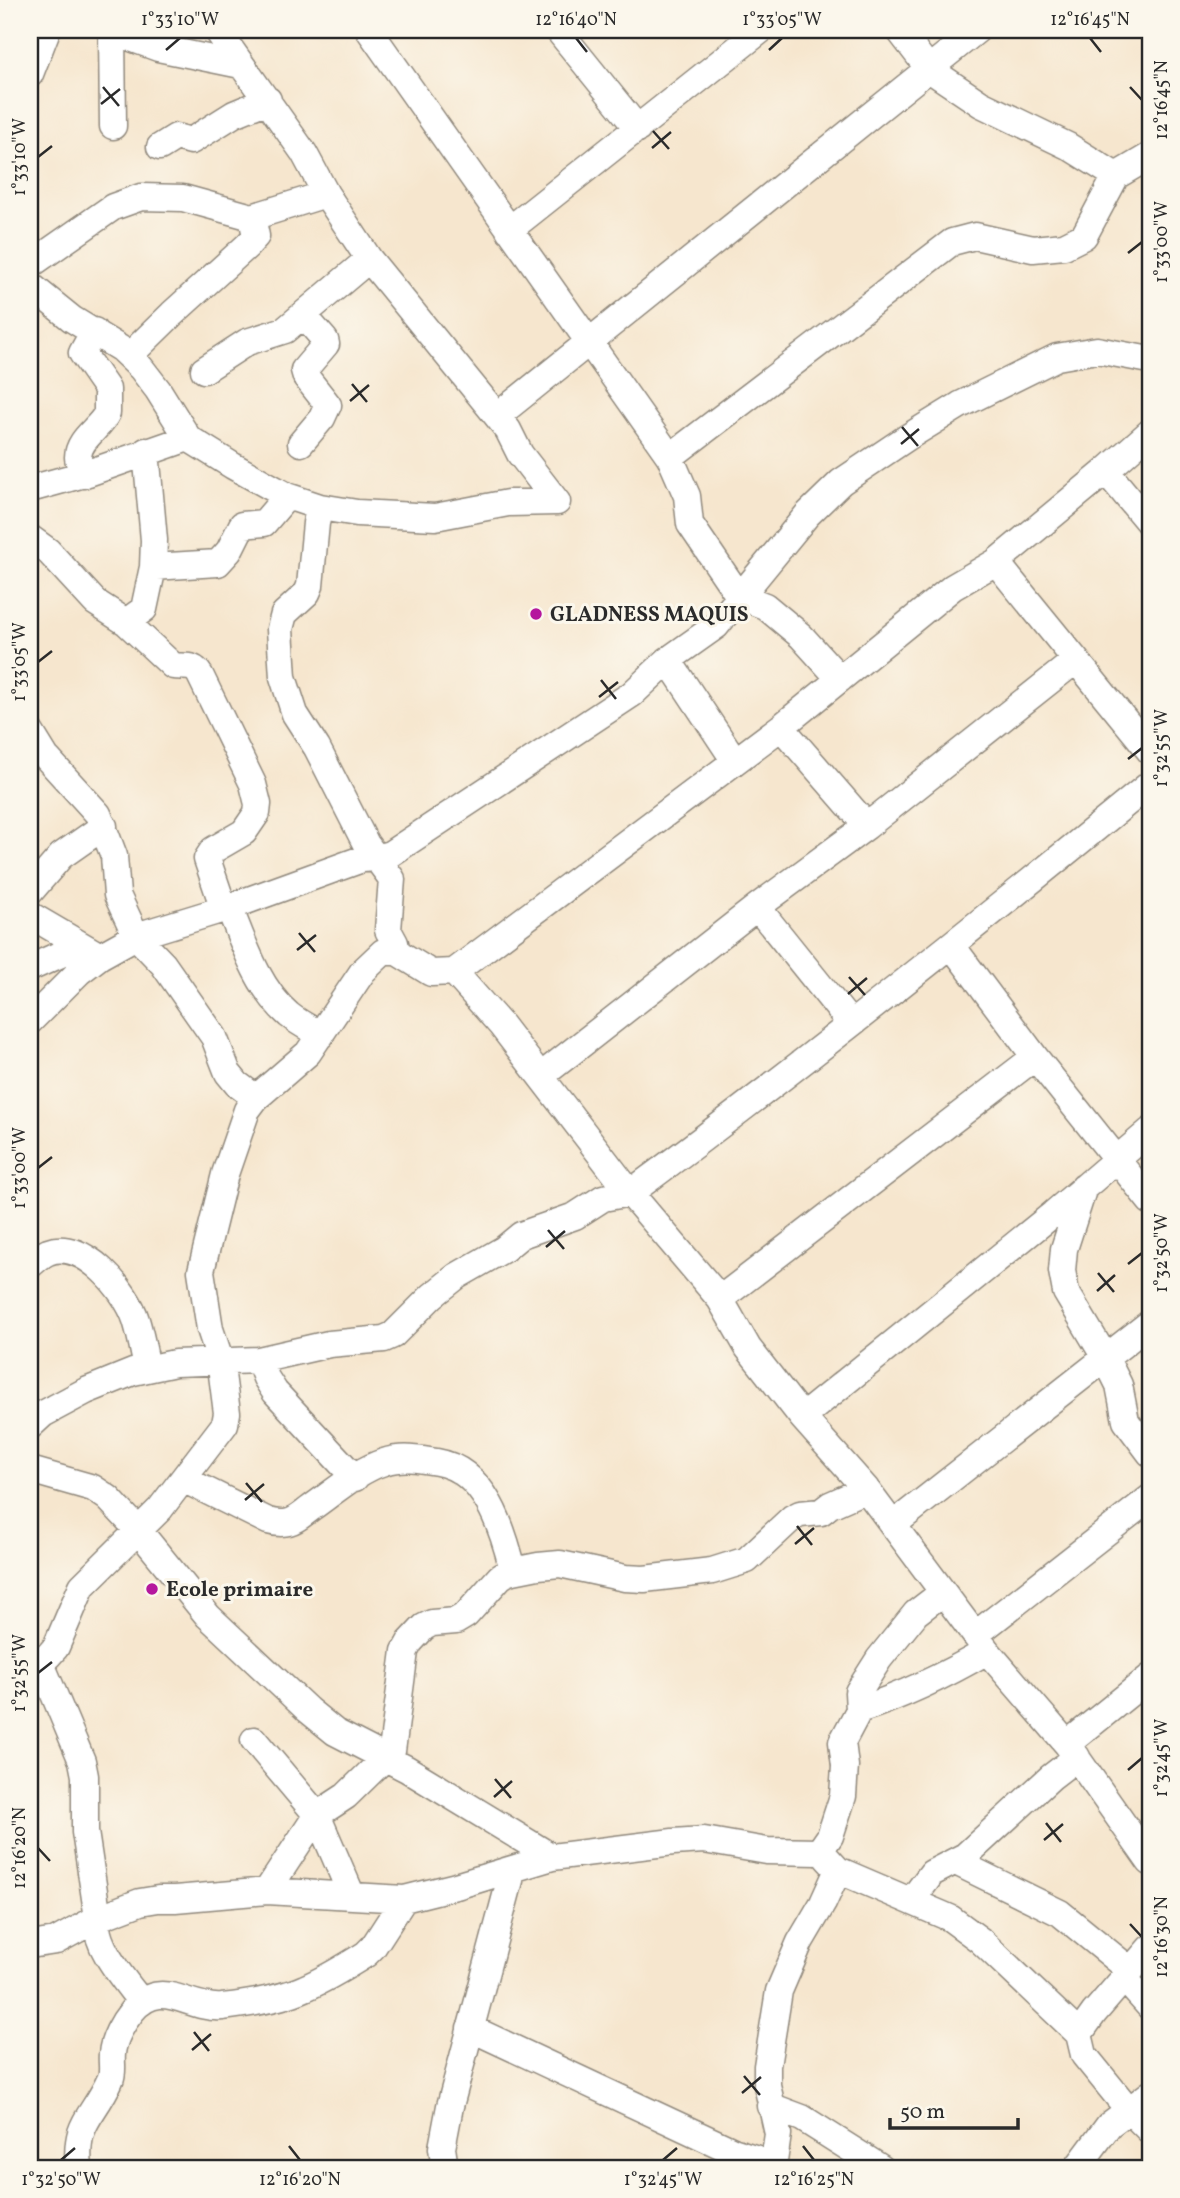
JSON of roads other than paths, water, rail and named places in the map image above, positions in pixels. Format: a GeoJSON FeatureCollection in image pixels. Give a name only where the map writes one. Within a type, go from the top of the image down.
{"type":"FeatureCollection","features":[{"type":"Feature","properties":{"kind":"street"},"geometry":{"type":"LineString","coordinates":[[30,74],[47,30]]}},
{"type":"Feature","properties":{"kind":"street"},"geometry":{"type":"LineString","coordinates":[[30,285],[72,319],[129,356],[158,390],[188,438],[233,467],[287,496],[320,508],[435,517],[508,503],[556,502],[520,454],[497,416],[369,260],[326,194],[304,153],[217,30]]}},
{"type":"Feature","properties":{"kind":"street"},"geometry":{"type":"LineString","coordinates":[[369,30],[670,457],[687,496],[690,524],[739,596],[765,606],[801,636],[840,679]]}},
{"type":"Feature","properties":{"kind":"street"},"geometry":{"type":"LineString","coordinates":[[558,30],[638,129]]}},
{"type":"Feature","properties":{"kind":"street"},"geometry":{"type":"LineString","coordinates":[[899,30],[929,69],[981,104],[1068,146],[1116,176]]}},
{"type":"Feature","properties":{"kind":"street"},"geometry":{"type":"LineString","coordinates":[[497,416],[978,30]]}},
{"type":"Feature","properties":{"kind":"street"},"geometry":{"type":"LineString","coordinates":[[113,126],[110,31],[158,48],[241,65]]}},
{"type":"Feature","properties":{"kind":"street"},"geometry":{"type":"LineString","coordinates":[[509,230],[638,129],[743,35]]}},
{"type":"Feature","properties":{"kind":"street"},"geometry":{"type":"LineString","coordinates":[[160,147],[176,136],[191,141],[234,114],[268,100]]}},
{"type":"Feature","properties":{"kind":"street"},"geometry":{"type":"LineString","coordinates":[[670,457],[952,242],[975,236],[1033,249],[1064,246],[1084,236],[1116,176],[1150,156]]}},
{"type":"Feature","properties":{"kind":"street"},"geometry":{"type":"LineString","coordinates":[[30,265],[113,207],[141,197],[183,198],[252,217],[326,194]]}},
{"type":"Feature","properties":{"kind":"street"},"geometry":{"type":"LineString","coordinates":[[129,356],[256,236],[252,217]]}},
{"type":"Feature","properties":{"kind":"street"},"geometry":{"type":"LineString","coordinates":[[204,370],[247,342],[285,330],[369,260]]}},
{"type":"Feature","properties":{"kind":"street"},"geometry":{"type":"LineString","coordinates":[[301,443],[322,418],[327,405],[306,377],[304,370],[326,344],[325,340],[304,316]]}},
{"type":"Feature","properties":{"kind":"street"},"geometry":{"type":"LineString","coordinates":[[83,475],[78,456],[80,450],[107,413],[107,389],[82,353],[94,331]]}},
{"type":"Feature","properties":{"kind":"street"},"geometry":{"type":"LineString","coordinates":[[30,968],[226,908],[362,859],[390,854],[632,694],[668,660],[716,626],[807,515],[841,482],[908,437],[960,405],[1057,357],[1097,350],[1150,360]]}},
{"type":"Feature","properties":{"kind":"street"},"geometry":{"type":"LineString","coordinates":[[141,2002],[113,1965],[96,1929],[98,1918],[85,1832],[85,1776],[82,1761],[35,1662],[56,1647],[82,1586],[139,1531],[225,1424],[227,1413],[220,1359],[210,1329],[201,1270],[225,1174],[242,1124],[256,1098],[293,1067],[321,1035],[363,971],[376,957],[383,952],[397,952],[432,973],[454,972],[781,727],[953,587],[996,562],[1150,432]]}},
{"type":"Feature","properties":{"kind":"street"},"geometry":{"type":"LineString","coordinates":[[30,489],[83,475],[188,438]]}},
{"type":"Feature","properties":{"kind":"street"},"geometry":{"type":"LineString","coordinates":[[126,622],[144,608],[153,567],[154,540],[146,451]]}},
{"type":"Feature","properties":{"kind":"street"},"geometry":{"type":"LineString","coordinates":[[1106,471],[1150,524]]}},
{"type":"Feature","properties":{"kind":"street"},"geometry":{"type":"LineString","coordinates":[[153,567],[218,563],[229,551],[242,525],[264,523],[287,496]]}},
{"type":"Feature","properties":{"kind":"street"},"geometry":{"type":"LineString","coordinates":[[320,508],[310,586],[307,593],[284,614],[280,629],[283,677],[295,714],[317,748],[366,844],[392,879],[388,930],[397,952]]}},
{"type":"Feature","properties":{"kind":"street"},"geometry":{"type":"LineString","coordinates":[[30,538],[48,551],[95,602],[126,622],[173,666],[191,666],[197,670],[253,784],[258,804],[257,813],[244,832],[213,850],[207,859],[247,952],[271,993],[288,1014],[321,1035]]}},
{"type":"Feature","properties":{"kind":"street"},"geometry":{"type":"LineString","coordinates":[[996,562],[1150,751]]}},
{"type":"Feature","properties":{"kind":"street"},"geometry":{"type":"LineString","coordinates":[[668,660],[735,761]]}},
{"type":"Feature","properties":{"kind":"street"},"geometry":{"type":"LineString","coordinates":[[541,1076],[757,907],[867,826],[1076,660]]}},
{"type":"Feature","properties":{"kind":"street"},"geometry":{"type":"LineString","coordinates":[[781,727],[867,826]]}},
{"type":"Feature","properties":{"kind":"street"},"geometry":{"type":"LineString","coordinates":[[30,732],[46,757],[92,806],[104,826],[114,856],[117,895],[136,936],[163,964],[214,1037],[228,1073],[237,1084],[256,1098]]}},
{"type":"Feature","properties":{"kind":"street"},"geometry":{"type":"LineString","coordinates":[[30,1426],[43,1414],[86,1391],[147,1368],[220,1359],[259,1360],[329,1344],[384,1339],[393,1335],[432,1296],[457,1276],[504,1250],[521,1235],[575,1216],[603,1198],[630,1193],[764,1094],[952,946],[1150,784]]}},
{"type":"Feature","properties":{"kind":"street"},"geometry":{"type":"LineString","coordinates":[[30,892],[61,856],[104,826]]}},
{"type":"Feature","properties":{"kind":"street"},"geometry":{"type":"LineString","coordinates":[[757,907],[851,1024]]}},
{"type":"Feature","properties":{"kind":"street"},"geometry":{"type":"LineString","coordinates":[[30,915],[91,951]]}},
{"type":"Feature","properties":{"kind":"street"},"geometry":{"type":"LineString","coordinates":[[952,946],[1035,1057],[1150,1201]]}},
{"type":"Feature","properties":{"kind":"street"},"geometry":{"type":"LineString","coordinates":[[30,1021],[79,972],[91,951]]}},
{"type":"Feature","properties":{"kind":"street"},"geometry":{"type":"LineString","coordinates":[[454,972],[501,1025],[630,1193],[720,1299],[747,1348],[802,1417],[866,1489],[981,1643],[1072,1751],[1150,1862]]}},
{"type":"Feature","properties":{"kind":"street"},"geometry":{"type":"LineString","coordinates":[[720,1299],[1035,1057]]}},
{"type":"Feature","properties":{"kind":"street"},"geometry":{"type":"LineString","coordinates":[[802,1417],[1150,1131]]}},
{"type":"Feature","properties":{"kind":"street"},"geometry":{"type":"LineString","coordinates":[[1084,1187],[1064,1249],[1062,1271],[1066,1292],[1119,1385],[1126,1421],[1150,1453]]}},
{"type":"Feature","properties":{"kind":"street"},"geometry":{"type":"LineString","coordinates":[[30,1265],[46,1253],[54,1251],[77,1254],[94,1262],[131,1307],[137,1321],[147,1368]]}},
{"type":"Feature","properties":{"kind":"street"},"geometry":{"type":"LineString","coordinates":[[894,1524],[1150,1323]]}},
{"type":"Feature","properties":{"kind":"street"},"geometry":{"type":"LineString","coordinates":[[259,1360],[275,1392],[355,1478]]}},
{"type":"Feature","properties":{"kind":"street"},"geometry":{"type":"LineString","coordinates":[[183,1479],[268,1521],[280,1524],[292,1522],[383,1462],[412,1458],[444,1463],[463,1473],[482,1492],[507,1544],[513,1570]]}},
{"type":"Feature","properties":{"kind":"street"},"geometry":{"type":"LineString","coordinates":[[30,1470],[100,1492],[139,1531],[208,1616],[335,1732],[407,1769],[552,1857]]}},
{"type":"Feature","properties":{"kind":"street"},"geometry":{"type":"LineString","coordinates":[[267,1891],[317,1815],[346,1796],[386,1759],[393,1749],[405,1651],[419,1631],[432,1623],[456,1622],[466,1615],[500,1577],[513,1570],[560,1564],[625,1578],[644,1579],[712,1571],[747,1560],[792,1518],[800,1514],[817,1513],[866,1489]]}},
{"type":"Feature","properties":{"kind":"street"},"geometry":{"type":"LineString","coordinates":[[859,1710],[904,1695],[948,1674],[1150,1498]]}},
{"type":"Feature","properties":{"kind":"street"},"geometry":{"type":"LineString","coordinates":[[819,1853],[830,1836],[843,1796],[845,1766],[842,1742],[859,1710],[858,1692],[879,1659],[916,1613],[942,1593]]}},
{"type":"Feature","properties":{"kind":"street"},"geometry":{"type":"LineString","coordinates":[[911,1901],[932,1873],[956,1862],[1051,1777],[1072,1751],[1150,1677]]}},
{"type":"Feature","properties":{"kind":"street"},"geometry":{"type":"LineString","coordinates":[[254,1740],[317,1815],[352,1896]]}},
{"type":"Feature","properties":{"kind":"street"},"geometry":{"type":"LineString","coordinates":[[30,1945],[56,1941],[98,1918],[140,1902],[267,1891],[404,1899],[552,1857],[704,1840],[767,1851],[819,1853],[838,1870],[950,1918],[980,1940],[1079,2034],[1084,2054],[1128,2109],[1150,2131]]}},
{"type":"Feature","properties":{"kind":"street"},"geometry":{"type":"LineString","coordinates":[[956,1862],[1060,1913],[1127,1974],[1150,2007]]}},
{"type":"Feature","properties":{"kind":"street"},"geometry":{"type":"LineString","coordinates":[[445,2168],[442,2148],[470,2028],[513,1869]]}},
{"type":"Feature","properties":{"kind":"street"},"geometry":{"type":"LineString","coordinates":[[470,2028],[733,2151],[773,2166],[778,2134],[767,2085],[767,2066],[779,1991],[800,1942],[823,1903],[838,1870]]}},
{"type":"Feature","properties":{"kind":"street"},"geometry":{"type":"LineString","coordinates":[[79,2168],[78,2137],[83,2123],[111,2078],[111,2056],[117,2035],[131,2012],[141,2002],[164,1994],[219,2007],[305,1989],[366,1954],[404,1899]]}},
{"type":"Feature","properties":{"kind":"street"},"geometry":{"type":"LineString","coordinates":[[1079,2034],[1150,1948]]}},
{"type":"Feature","properties":{"kind":"street"},"geometry":{"type":"LineString","coordinates":[[1077,2168],[1109,2125],[1150,2094]]}},
{"type":"Feature","properties":{"kind":"street"},"geometry":{"type":"LineString","coordinates":[[771,2106],[802,2118],[881,2168]]}},
{"type":"Feature","properties":{"kind":"place","name":"GLADNESS MAQUIS"},"geometry":{"type":"Point","coordinates":[536,614]}},
{"type":"Feature","properties":{"kind":"place","name":"Ecole primaire"},"geometry":{"type":"Point","coordinates":[152,1589]}}]}
